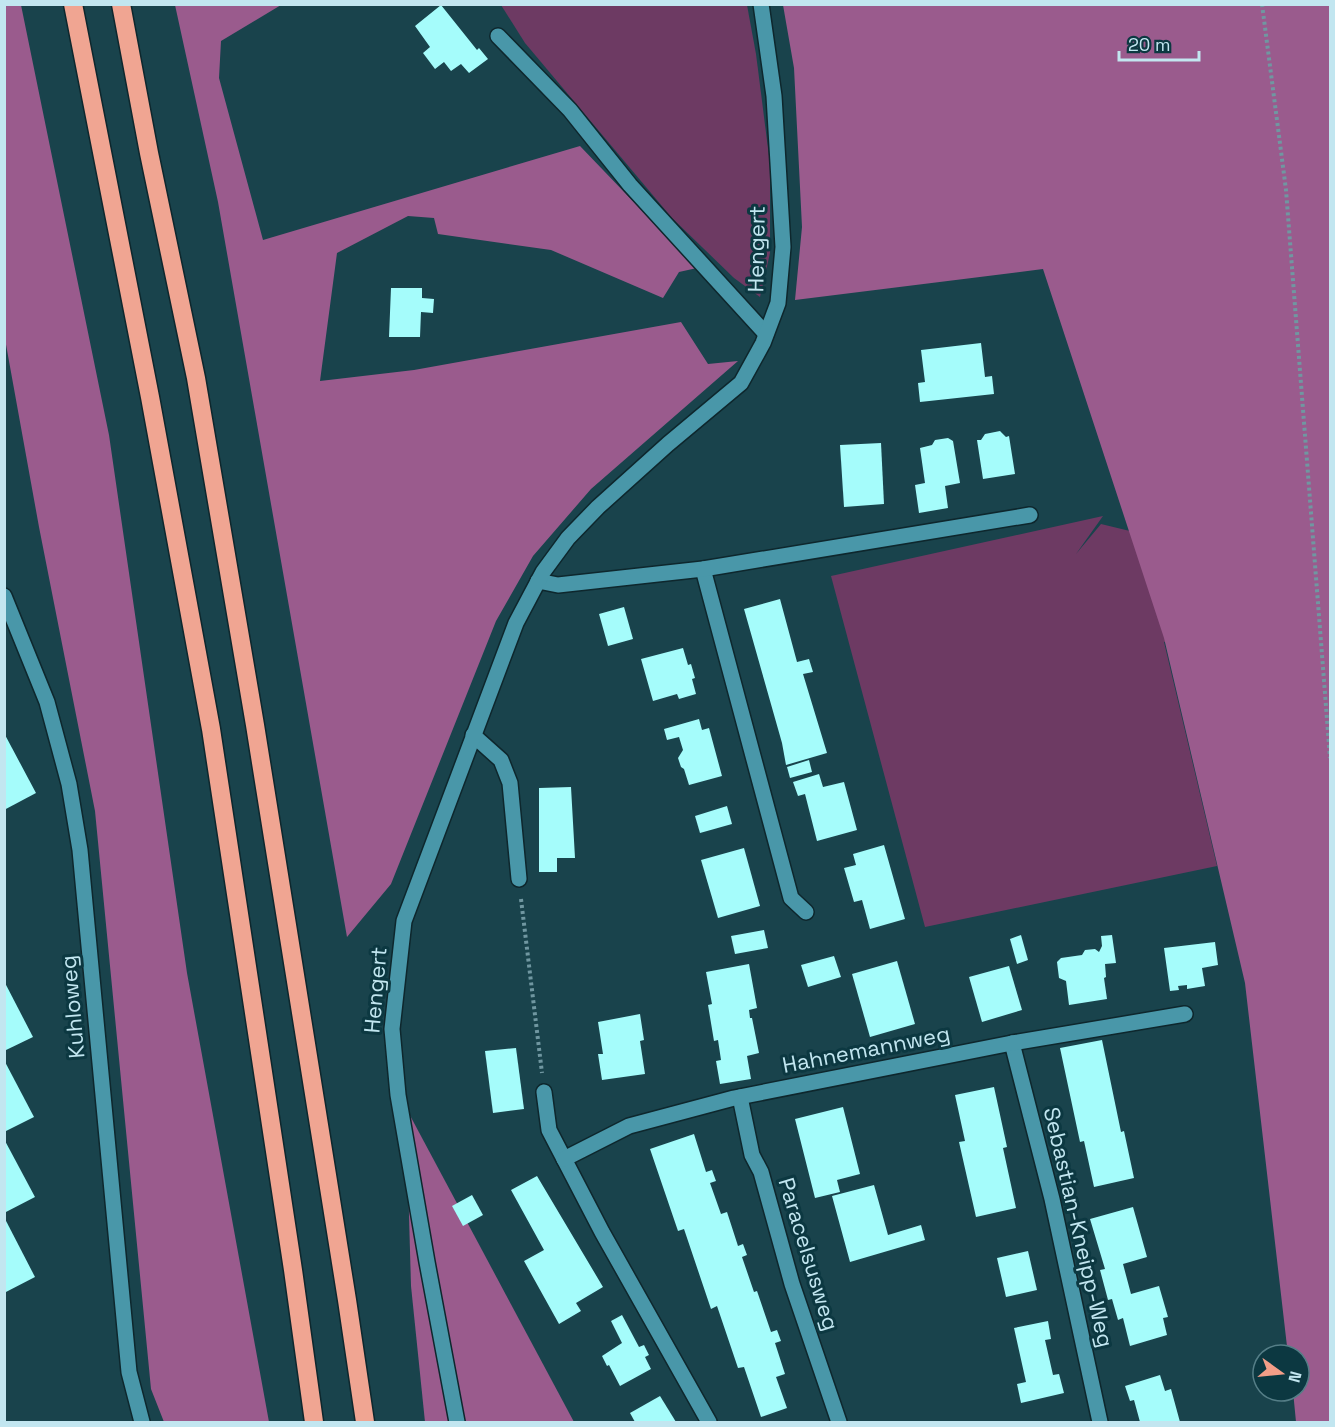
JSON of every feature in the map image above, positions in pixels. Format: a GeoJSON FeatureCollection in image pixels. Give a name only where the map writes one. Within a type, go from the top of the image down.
{"type":"FeatureCollection","features":[{"type":"Feature","properties":{"kind":"highway"},"geometry":{"type":"LineString","coordinates":[[73,4],[150,397],[211,729],[288,1234],[314,1422]]}},
{"type":"Feature","properties":{"kind":"highway"},"geometry":{"type":"LineString","coordinates":[[120,4],[198,389],[257,737],[348,1300],[365,1422]]}},
{"type":"Feature","properties":{"kind":"street","name":"Hengert"},"geometry":{"type":"LineString","coordinates":[[457,1422],[426,1262],[398,1095],[392,1029],[404,921],[516,623],[538,581],[568,538],[598,507],[741,383],[766,334],[778,303],[783,247],[774,96],[761,4]]}},
{"type":"Feature","properties":{"kind":"street"},"geometry":{"type":"LineString","coordinates":[[498,36],[570,110],[630,185],[766,334]]}},
{"type":"Feature","properties":{"kind":"street"},"geometry":{"type":"LineString","coordinates":[[538,581],[558,585],[703,569],[1030,515]]}},
{"type":"Feature","properties":{"kind":"street"},"geometry":{"type":"LineString","coordinates":[[703,569],[791,898],[806,912]]}},
{"type":"Feature","properties":{"kind":"street","name":"Kuhloweg"},"geometry":{"type":"LineString","coordinates":[[4,596],[47,702],[69,784],[80,850],[129,1372],[142,1422]]}},
{"type":"Feature","properties":{"kind":"street"},"geometry":{"type":"LineString","coordinates":[[473,735],[501,760],[510,783],[519,879]]}},
{"type":"Feature","properties":{"kind":"street","name":"Hahnemannweg"},"geometry":{"type":"LineString","coordinates":[[564,1159],[629,1126],[740,1097],[1012,1042],[1185,1014]]}},
{"type":"Feature","properties":{"kind":"street","name":"Sebastian-Kneipp-Weg"},"geometry":{"type":"LineString","coordinates":[[1012,1042],[1052,1199],[1100,1422]]}},
{"type":"Feature","properties":{"kind":"street"},"geometry":{"type":"LineString","coordinates":[[544,1092],[549,1130],[602,1232],[709,1422]]}},
{"type":"Feature","properties":{"kind":"street","name":"Paracelsusweg"},"geometry":{"type":"LineString","coordinates":[[740,1097],[752,1155],[761,1172],[792,1284],[839,1422]]}},
{"type":"Feature","properties":{"kind":"path"},"geometry":{"type":"LineString","coordinates":[[1262,4],[1286,190],[1330,758]]}},
{"type":"Feature","properties":{"kind":"path"},"geometry":{"type":"LineString","coordinates":[[519,879],[544,1092]]}},
{"type":"Feature","properties":{"kind":"shaded area"},"geometry":{"type":"Polygon","coordinates":[[[4,5],[21,5],[109,435],[187,973],[269,1422],[164,1422],[151,1389],[95,811],[39,527],[5,339],[4,5]]]}},
{"type":"Feature","properties":{"kind":"shaded area"},"geometry":{"type":"Polygon","coordinates":[[[175,5],[281,5],[221,41],[219,78],[263,240],[580,146],[697,268],[679,272],[663,298],[551,250],[438,234],[434,218],[408,216],[337,253],[320,381],[414,370],[681,322],[708,364],[738,361],[591,489],[533,556],[496,621],[391,884],[347,937],[218,202],[175,5]]]}},
{"type":"Feature","properties":{"kind":"shaded area"},"geometry":{"type":"Polygon","coordinates":[[[501,5],[747,5],[756,54],[770,164],[770,253],[760,297],[734,278],[672,218],[525,43],[501,5]]]}},
{"type":"Feature","properties":{"kind":"shaded area"},"geometry":{"type":"Polygon","coordinates":[[[783,5],[1330,5],[1330,1422],[1296,1422],[1294,1403],[1311,1403],[1311,1343],[1287,1343],[1245,983],[1164,638],[1043,269],[795,300],[802,227],[794,68],[783,5]]]}},
{"type":"Feature","properties":{"kind":"shaded area"},"geometry":{"type":"Polygon","coordinates":[[[1103,516],[1076,554],[1101,524],[1134,532],[1167,641],[1164,642],[1217,866],[925,927],[831,576],[1103,516]]]}},
{"type":"Feature","properties":{"kind":"shaded area"},"geometry":{"type":"Polygon","coordinates":[[[406,1108],[574,1422],[425,1422],[411,1286],[406,1108]]]}},
{"type":"Feature","properties":{"kind":"building"},"geometry":{"type":"Polygon","coordinates":[[[441,5],[477,50],[479,48],[488,59],[469,73],[461,64],[451,71],[444,62],[435,69],[423,53],[430,47],[415,26],[441,5]]]}},
{"type":"Feature","properties":{"kind":"building"},"geometry":{"type":"Polygon","coordinates":[[[391,288],[422,288],[422,298],[434,299],[433,313],[421,312],[420,337],[389,337],[391,288]]]}},
{"type":"Feature","properties":{"kind":"building"},"geometry":{"type":"Polygon","coordinates":[[[981,343],[985,377],[992,376],[994,394],[920,402],[918,383],[925,382],[921,350],[981,343]]]}},
{"type":"Feature","properties":{"kind":"building"},"geometry":{"type":"Polygon","coordinates":[[[1000,431],[1006,437],[1009,436],[1015,474],[983,479],[977,440],[981,440],[985,434],[1000,431]]]}},
{"type":"Feature","properties":{"kind":"building"},"geometry":{"type":"Polygon","coordinates":[[[948,438],[953,441],[960,483],[945,486],[948,508],[919,513],[915,485],[925,483],[920,448],[932,445],[935,440],[948,438]]]}},
{"type":"Feature","properties":{"kind":"building"},"geometry":{"type":"Polygon","coordinates":[[[881,443],[884,504],[844,507],[840,445],[881,443]]]}},
{"type":"Feature","properties":{"kind":"building"},"geometry":{"type":"Polygon","coordinates":[[[780,599],[797,662],[809,659],[813,672],[803,674],[827,753],[786,765],[782,743],[744,609],[780,599]]]}},
{"type":"Feature","properties":{"kind":"building"},"geometry":{"type":"Polygon","coordinates":[[[624,607],[633,639],[608,646],[599,614],[624,607]]]}},
{"type":"Feature","properties":{"kind":"building"},"geometry":{"type":"Polygon","coordinates":[[[683,648],[695,678],[692,679],[696,694],[679,699],[677,694],[653,701],[641,659],[683,648]]]}},
{"type":"Feature","properties":{"kind":"building"},"geometry":{"type":"Polygon","coordinates":[[[699,719],[702,730],[709,728],[722,776],[689,785],[678,758],[683,750],[679,737],[667,740],[664,729],[699,719]]]}},
{"type":"Feature","properties":{"kind":"building"},"geometry":{"type":"Polygon","coordinates":[[[4,733],[36,793],[4,810],[4,733]]]}},
{"type":"Feature","properties":{"kind":"building"},"geometry":{"type":"Polygon","coordinates":[[[809,760],[812,772],[790,778],[787,767],[809,760]]]}},
{"type":"Feature","properties":{"kind":"building"},"geometry":{"type":"Polygon","coordinates":[[[819,774],[823,787],[844,782],[857,830],[817,841],[805,794],[798,796],[793,782],[819,774]]]}},
{"type":"Feature","properties":{"kind":"building"},"geometry":{"type":"Polygon","coordinates":[[[571,787],[575,858],[557,858],[557,872],[539,872],[539,788],[571,787]]]}},
{"type":"Feature","properties":{"kind":"building"},"geometry":{"type":"Polygon","coordinates":[[[727,806],[732,824],[700,833],[695,816],[727,806]]]}},
{"type":"Feature","properties":{"kind":"building"},"geometry":{"type":"Polygon","coordinates":[[[884,845],[905,919],[870,929],[862,900],[854,902],[844,868],[856,865],[853,854],[884,845]]]}},
{"type":"Feature","properties":{"kind":"building"},"geometry":{"type":"Polygon","coordinates":[[[744,848],[760,906],[718,918],[701,860],[744,848]]]}},
{"type":"Feature","properties":{"kind":"building"},"geometry":{"type":"Polygon","coordinates":[[[764,930],[768,948],[735,954],[731,936],[764,930]]]}},
{"type":"Feature","properties":{"kind":"building"},"geometry":{"type":"Polygon","coordinates":[[[1021,935],[1028,960],[1017,964],[1010,939],[1021,935]]]}},
{"type":"Feature","properties":{"kind":"building"},"geometry":{"type":"Polygon","coordinates":[[[1112,935],[1116,963],[1105,964],[1107,999],[1069,1005],[1066,981],[1059,978],[1057,962],[1061,958],[1082,955],[1085,950],[1095,949],[1099,952],[1102,946],[1101,936],[1112,935]]]}},
{"type":"Feature","properties":{"kind":"building"},"geometry":{"type":"Polygon","coordinates":[[[1215,942],[1218,965],[1202,968],[1205,986],[1187,989],[1187,985],[1178,986],[1179,990],[1170,991],[1164,948],[1215,942]]]}},
{"type":"Feature","properties":{"kind":"building"},"geometry":{"type":"Polygon","coordinates":[[[834,956],[841,977],[808,987],[801,965],[834,956]]]}},
{"type":"Feature","properties":{"kind":"building"},"geometry":{"type":"Polygon","coordinates":[[[897,961],[915,1024],[870,1037],[852,974],[897,961]]]}},
{"type":"Feature","properties":{"kind":"building"},"geometry":{"type":"Polygon","coordinates":[[[749,964],[757,1008],[749,1010],[759,1053],[747,1056],[751,1079],[720,1084],[716,1061],[721,1060],[718,1040],[714,1041],[708,1005],[712,1004],[706,972],[749,964]]]}},
{"type":"Feature","properties":{"kind":"building"},"geometry":{"type":"Polygon","coordinates":[[[1009,966],[1022,1010],[982,1022],[969,977],[1009,966]]]}},
{"type":"Feature","properties":{"kind":"building"},"geometry":{"type":"Polygon","coordinates":[[[4,981],[33,1037],[4,1051],[4,981]]]}},
{"type":"Feature","properties":{"kind":"building"},"geometry":{"type":"Polygon","coordinates":[[[640,1014],[644,1040],[640,1041],[645,1074],[602,1080],[598,1054],[603,1054],[598,1022],[640,1014]]]}},
{"type":"Feature","properties":{"kind":"building"},"geometry":{"type":"Polygon","coordinates":[[[1102,1040],[1121,1132],[1124,1131],[1134,1178],[1094,1187],[1084,1141],[1080,1142],[1060,1048],[1102,1040]]]}},
{"type":"Feature","properties":{"kind":"building"},"geometry":{"type":"Polygon","coordinates":[[[516,1048],[524,1109],[493,1113],[485,1051],[516,1048]]]}},
{"type":"Feature","properties":{"kind":"building"},"geometry":{"type":"Polygon","coordinates":[[[4,1060],[34,1117],[4,1132],[4,1060]]]}},
{"type":"Feature","properties":{"kind":"building"},"geometry":{"type":"Polygon","coordinates":[[[994,1087],[1007,1147],[1003,1148],[1016,1208],[976,1217],[959,1142],[965,1141],[955,1095],[994,1087]]]}},
{"type":"Feature","properties":{"kind":"building"},"geometry":{"type":"Polygon","coordinates":[[[843,1107],[860,1174],[837,1180],[840,1192],[815,1198],[795,1119],[843,1107]]]}},
{"type":"Feature","properties":{"kind":"building"},"geometry":{"type":"Polygon","coordinates":[[[694,1134],[706,1172],[712,1170],[716,1181],[710,1183],[721,1214],[727,1212],[738,1246],[743,1244],[747,1255],[742,1257],[754,1292],[757,1291],[771,1332],[777,1330],[781,1341],[775,1343],[785,1374],[776,1377],[787,1408],[761,1417],[744,1367],[738,1368],[717,1306],[711,1309],[684,1229],[678,1231],[650,1149],[694,1134]]]}},
{"type":"Feature","properties":{"kind":"building"},"geometry":{"type":"Polygon","coordinates":[[[4,1139],[35,1197],[4,1213],[4,1139]]]}},
{"type":"Feature","properties":{"kind":"building"},"geometry":{"type":"Polygon","coordinates":[[[537,1176],[603,1287],[576,1303],[581,1311],[559,1324],[524,1261],[544,1250],[511,1190],[537,1176]]]}},
{"type":"Feature","properties":{"kind":"building"},"geometry":{"type":"Polygon","coordinates":[[[874,1185],[888,1235],[921,1225],[925,1240],[850,1262],[832,1196],[874,1185]]]}},
{"type":"Feature","properties":{"kind":"building"},"geometry":{"type":"Polygon","coordinates":[[[472,1195],[483,1215],[463,1226],[452,1206],[472,1195]]]}},
{"type":"Feature","properties":{"kind":"building"},"geometry":{"type":"Polygon","coordinates":[[[1133,1207],[1147,1257],[1123,1264],[1131,1294],[1159,1286],[1168,1317],[1163,1318],[1167,1335],[1130,1346],[1123,1318],[1118,1320],[1112,1299],[1108,1300],[1100,1270],[1105,1269],[1090,1219],[1133,1207]]]}},
{"type":"Feature","properties":{"kind":"building"},"geometry":{"type":"Polygon","coordinates":[[[4,1217],[35,1277],[4,1293],[4,1217]]]}},
{"type":"Feature","properties":{"kind":"building"},"geometry":{"type":"Polygon","coordinates":[[[1028,1251],[1037,1290],[1006,1297],[997,1258],[1028,1251]]]}},
{"type":"Feature","properties":{"kind":"building"},"geometry":{"type":"Polygon","coordinates":[[[622,1315],[639,1347],[644,1345],[649,1355],[645,1357],[651,1369],[620,1386],[602,1356],[622,1343],[611,1321],[622,1315]]]}},
{"type":"Feature","properties":{"kind":"building"},"geometry":{"type":"Polygon","coordinates":[[[1048,1321],[1051,1339],[1045,1340],[1053,1375],[1059,1374],[1064,1393],[1021,1403],[1017,1384],[1026,1382],[1014,1328],[1048,1321]]]}},
{"type":"Feature","properties":{"kind":"building"},"geometry":{"type":"Polygon","coordinates":[[[1160,1375],[1165,1391],[1171,1389],[1180,1422],[1140,1422],[1134,1400],[1130,1401],[1125,1386],[1160,1375]]]}},
{"type":"Feature","properties":{"kind":"building"},"geometry":{"type":"Polygon","coordinates":[[[660,1396],[676,1422],[635,1422],[630,1413],[660,1396]]]}}]}
